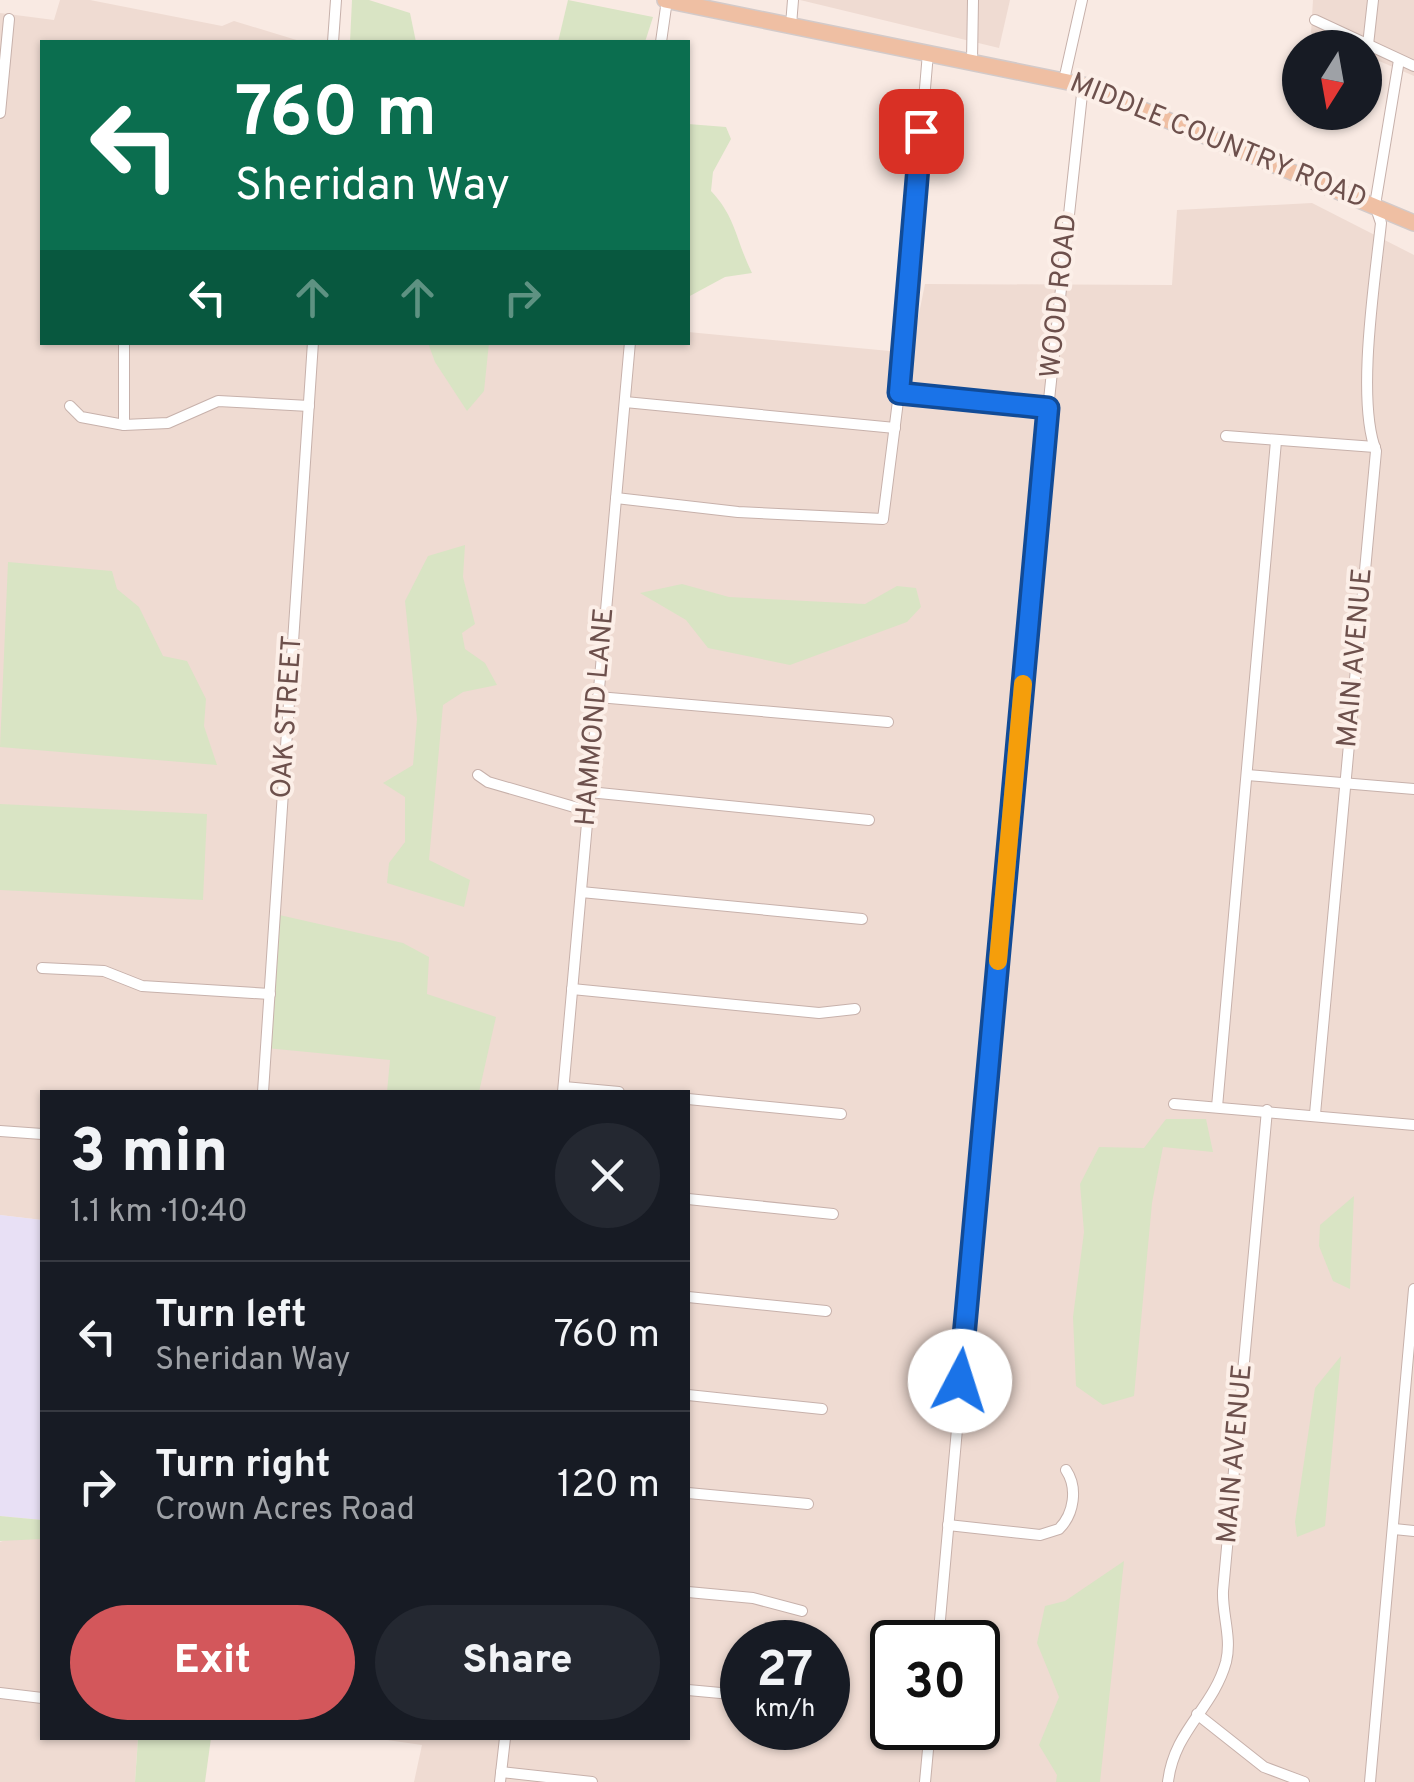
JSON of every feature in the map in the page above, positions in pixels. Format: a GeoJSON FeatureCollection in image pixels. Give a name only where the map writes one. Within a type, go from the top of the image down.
{"type":"FeatureCollection","features":[{"type":"Feature","properties":{"kind":"main road","name":"MIDDLE COUNTRY ROAD"},"geometry":{"type":"LineString","coordinates":[[666,0],[1083,85],[1414,223]]}},
{"type":"Feature","properties":{"kind":"street"},"geometry":{"type":"LineString","coordinates":[[333,40],[336,0]]}},
{"type":"Feature","properties":{"kind":"street"},"geometry":{"type":"LineString","coordinates":[[661,40],[666,0]]}},
{"type":"Feature","properties":{"kind":"street"},"geometry":{"type":"LineString","coordinates":[[791,26],[793,0]]}},
{"type":"Feature","properties":{"kind":"street"},"geometry":{"type":"LineString","coordinates":[[972,61],[973,0]]}},
{"type":"Feature","properties":{"kind":"street"},"geometry":{"type":"LineString","coordinates":[[1064,80],[1082,0]]}},
{"type":"Feature","properties":{"kind":"street"},"geometry":{"type":"LineString","coordinates":[[1370,30],[1374,0]]}},
{"type":"Feature","properties":{"kind":"street"},"geometry":{"type":"LineString","coordinates":[[0,113],[8,19]]}},
{"type":"Feature","properties":{"kind":"street"},"geometry":{"type":"LineString","coordinates":[[1315,20],[1336,30]]}},
{"type":"Feature","properties":{"kind":"street"},"geometry":{"type":"LineString","coordinates":[[1382,52],[1414,66]]}},
{"type":"Feature","properties":{"kind":"street"},"geometry":{"type":"LineString","coordinates":[[616,498],[881,522],[899,393],[928,53]]}},
{"type":"Feature","properties":{"kind":"street","name":"MAIN AVENUE"},"geometry":{"type":"LineString","coordinates":[[1315,1114],[1374,447],[1370,434],[1370,354],[1381,223],[1375,205],[1399,60]]}},
{"type":"Feature","properties":{"kind":"street","name":"WOOD ROAD"},"geometry":{"type":"LineString","coordinates":[[940,1620],[1048,408],[1083,85]]}},
{"type":"Feature","properties":{"kind":"street"},"geometry":{"type":"LineString","coordinates":[[124,345],[124,425]]}},
{"type":"Feature","properties":{"kind":"street","name":"OAK STREET"},"geometry":{"type":"LineString","coordinates":[[263,1090],[313,345]]}},
{"type":"Feature","properties":{"kind":"street","name":"HAMMOND LANE"},"geometry":{"type":"LineString","coordinates":[[564,1090],[630,345]]}},
{"type":"Feature","properties":{"kind":"street"},"geometry":{"type":"LineString","coordinates":[[899,393],[1048,408]]}},
{"type":"Feature","properties":{"kind":"street"},"geometry":{"type":"LineString","coordinates":[[70,406],[81,418],[124,425],[168,424],[218,400],[309,406]]}},
{"type":"Feature","properties":{"kind":"street"},"geometry":{"type":"LineString","coordinates":[[625,402],[895,428]]}},
{"type":"Feature","properties":{"kind":"street"},"geometry":{"type":"LineString","coordinates":[[1226,436],[1374,447]]}},
{"type":"Feature","properties":{"kind":"street"},"geometry":{"type":"LineString","coordinates":[[1218,1106],[1276,442]]}},
{"type":"Feature","properties":{"kind":"street"},"geometry":{"type":"LineString","coordinates":[[598,697],[888,722]]}},
{"type":"Feature","properties":{"kind":"street"},"geometry":{"type":"LineString","coordinates":[[478,775],[488,782],[588,811]]}},
{"type":"Feature","properties":{"kind":"street"},"geometry":{"type":"LineString","coordinates":[[1247,775],[1414,789]]}},
{"type":"Feature","properties":{"kind":"street"},"geometry":{"type":"LineString","coordinates":[[590,792],[869,820]]}},
{"type":"Feature","properties":{"kind":"street"},"geometry":{"type":"LineString","coordinates":[[581,892],[862,918]]}},
{"type":"Feature","properties":{"kind":"street"},"geometry":{"type":"LineString","coordinates":[[42,968],[104,971],[142,986],[270,994]]}},
{"type":"Feature","properties":{"kind":"street"},"geometry":{"type":"LineString","coordinates":[[572,990],[819,1013],[855,1009]]}},
{"type":"Feature","properties":{"kind":"street"},"geometry":{"type":"LineString","coordinates":[[690,1099],[840,1114]]}},
{"type":"Feature","properties":{"kind":"street"},"geometry":{"type":"LineString","coordinates":[[1174,1104],[1414,1125]]}},
{"type":"Feature","properties":{"kind":"street","name":"MAIN AVENUE"},"geometry":{"type":"LineString","coordinates":[[1168,1782],[1174,1749],[1198,1714],[1227,1658],[1223,1591],[1266,1110]]}},
{"type":"Feature","properties":{"kind":"street"},"geometry":{"type":"LineString","coordinates":[[0,1131],[40,1134]]}},
{"type":"Feature","properties":{"kind":"street"},"geometry":{"type":"LineString","coordinates":[[690,1200],[833,1214]]}},
{"type":"Feature","properties":{"kind":"street"},"geometry":{"type":"LineString","coordinates":[[1370,1782],[1414,1289]]}},
{"type":"Feature","properties":{"kind":"street"},"geometry":{"type":"LineString","coordinates":[[690,1297],[826,1311]]}},
{"type":"Feature","properties":{"kind":"street"},"geometry":{"type":"LineString","coordinates":[[690,1395],[822,1408]]}},
{"type":"Feature","properties":{"kind":"street"},"geometry":{"type":"LineString","coordinates":[[948,1525],[1032,1534],[1059,1529],[1072,1506],[1073,1480],[1066,1470]]}},
{"type":"Feature","properties":{"kind":"street"},"geometry":{"type":"LineString","coordinates":[[690,1493],[808,1504]]}},
{"type":"Feature","properties":{"kind":"street"},"geometry":{"type":"LineString","coordinates":[[1394,1529],[1414,1531]]}},
{"type":"Feature","properties":{"kind":"street"},"geometry":{"type":"LineString","coordinates":[[690,1592],[753,1598],[802,1611]]}},
{"type":"Feature","properties":{"kind":"street"},"geometry":{"type":"LineString","coordinates":[[690,1690],[720,1693]]}},
{"type":"Feature","properties":{"kind":"street"},"geometry":{"type":"LineString","coordinates":[[0,1693],[40,1698]]}},
{"type":"Feature","properties":{"kind":"street"},"geometry":{"type":"LineString","coordinates":[[1198,1714],[1264,1766],[1304,1782]]}},
{"type":"Feature","properties":{"kind":"street"},"geometry":{"type":"LineString","coordinates":[[505,1740],[501,1777],[592,1782]]}},
{"type":"Feature","properties":{"kind":"street"},"geometry":{"type":"LineString","coordinates":[[925,1782],[928,1750]]}},
{"type":"Feature","properties":{"kind":"shaded area"},"geometry":{"type":"Polygon","coordinates":[[[60,0],[90,0],[222,26],[234,21],[296,40],[40,40],[40,345],[690,345],[690,332],[911,353],[925,284],[1172,285],[1177,210],[1312,203],[1414,255],[1414,1782],[414,1782],[422,1745],[387,1740],[690,1740],[690,1090],[40,1090],[40,1220],[0,1215],[0,13],[54,20],[60,0]]]}},
{"type":"Feature","properties":{"kind":"shaded area"},"geometry":{"type":"Polygon","coordinates":[[[800,0],[1010,0],[999,48],[800,0]]]}},
{"type":"Feature","properties":{"kind":"shaded area"},"geometry":{"type":"Polygon","coordinates":[[[1313,0],[1414,0],[1414,76],[1382,62],[1382,30],[1311,30],[1313,0]]]}},
{"type":"Feature","properties":{"kind":"shaded area"},"geometry":{"type":"Polygon","coordinates":[[[0,1215],[40,1220],[40,1520],[0,1516],[0,1215]]]}},
{"type":"Feature","properties":{"kind":"shaded area"},"geometry":{"type":"Polygon","coordinates":[[[40,1539],[40,1740],[138,1740],[135,1782],[0,1782],[0,1542],[40,1539]]]}},
{"type":"Feature","properties":{"kind":"green space"},"geometry":{"type":"Polygon","coordinates":[[[352,0],[369,0],[410,13],[416,40],[350,40],[352,0]]]}},
{"type":"Feature","properties":{"kind":"green space"},"geometry":{"type":"Polygon","coordinates":[[[568,0],[653,17],[646,40],[558,40],[568,0]]]}},
{"type":"Feature","properties":{"kind":"green space"},"geometry":{"type":"Polygon","coordinates":[[[690,124],[726,127],[731,139],[713,172],[711,191],[731,220],[752,273],[725,277],[690,296],[690,124]]]}},
{"type":"Feature","properties":{"kind":"green space"},"geometry":{"type":"Polygon","coordinates":[[[429,345],[489,345],[484,391],[467,411],[435,362],[429,345]]]}},
{"type":"Feature","properties":{"kind":"green space"},"geometry":{"type":"Polygon","coordinates":[[[465,545],[463,577],[475,624],[462,633],[465,649],[485,663],[497,685],[463,692],[443,705],[429,860],[470,880],[464,907],[387,883],[389,863],[405,842],[405,797],[383,783],[413,765],[417,719],[405,601],[428,556],[465,545]]]}},
{"type":"Feature","properties":{"kind":"green space"},"geometry":{"type":"Polygon","coordinates":[[[8,562],[112,571],[117,589],[139,607],[163,656],[187,661],[206,699],[204,726],[217,765],[0,747],[8,562]]]}},
{"type":"Feature","properties":{"kind":"green space"},"geometry":{"type":"Polygon","coordinates":[[[682,584],[729,597],[865,604],[897,586],[916,588],[921,607],[907,622],[790,665],[708,648],[686,620],[640,593],[682,584]]]}},
{"type":"Feature","properties":{"kind":"green space"},"geometry":{"type":"Polygon","coordinates":[[[0,804],[207,814],[203,900],[0,890],[0,804]]]}},
{"type":"Feature","properties":{"kind":"green space"},"geometry":{"type":"Polygon","coordinates":[[[275,914],[403,943],[429,957],[427,994],[496,1017],[479,1090],[387,1090],[390,1060],[266,1048],[275,914]]]}},
{"type":"Feature","properties":{"kind":"green space"},"geometry":{"type":"Polygon","coordinates":[[[1166,1119],[1206,1119],[1213,1152],[1163,1147],[1152,1203],[1134,1396],[1103,1405],[1076,1386],[1073,1317],[1084,1232],[1080,1184],[1099,1147],[1144,1148],[1166,1119]]]}},
{"type":"Feature","properties":{"kind":"green space"},"geometry":{"type":"Polygon","coordinates":[[[1354,1196],[1350,1289],[1333,1281],[1319,1246],[1320,1225],[1354,1196]]]}},
{"type":"Feature","properties":{"kind":"green space"},"geometry":{"type":"Polygon","coordinates":[[[1341,1356],[1325,1526],[1297,1537],[1295,1522],[1315,1388],[1341,1356]]]}},
{"type":"Feature","properties":{"kind":"green space"},"geometry":{"type":"Polygon","coordinates":[[[0,1516],[40,1520],[40,1539],[0,1541],[0,1516]]]}},
{"type":"Feature","properties":{"kind":"green space"},"geometry":{"type":"Polygon","coordinates":[[[1124,1561],[1100,1782],[1056,1782],[1057,1775],[1039,1745],[1059,1697],[1037,1643],[1045,1606],[1065,1601],[1124,1561]]]}},
{"type":"Feature","properties":{"kind":"green space"},"geometry":{"type":"Polygon","coordinates":[[[138,1740],[211,1740],[205,1782],[135,1782],[138,1740]]]}},
{"type":"Feature","properties":{"kind":"slow traffic"},"geometry":{"type":"LineString","coordinates":[[998,961],[1023,684]]}},
{"type":"Feature","properties":{"kind":"route"},"geometry":{"type":"LineString","coordinates":[[921,131],[899,393],[1048,408],[960,1381]]}}]}
